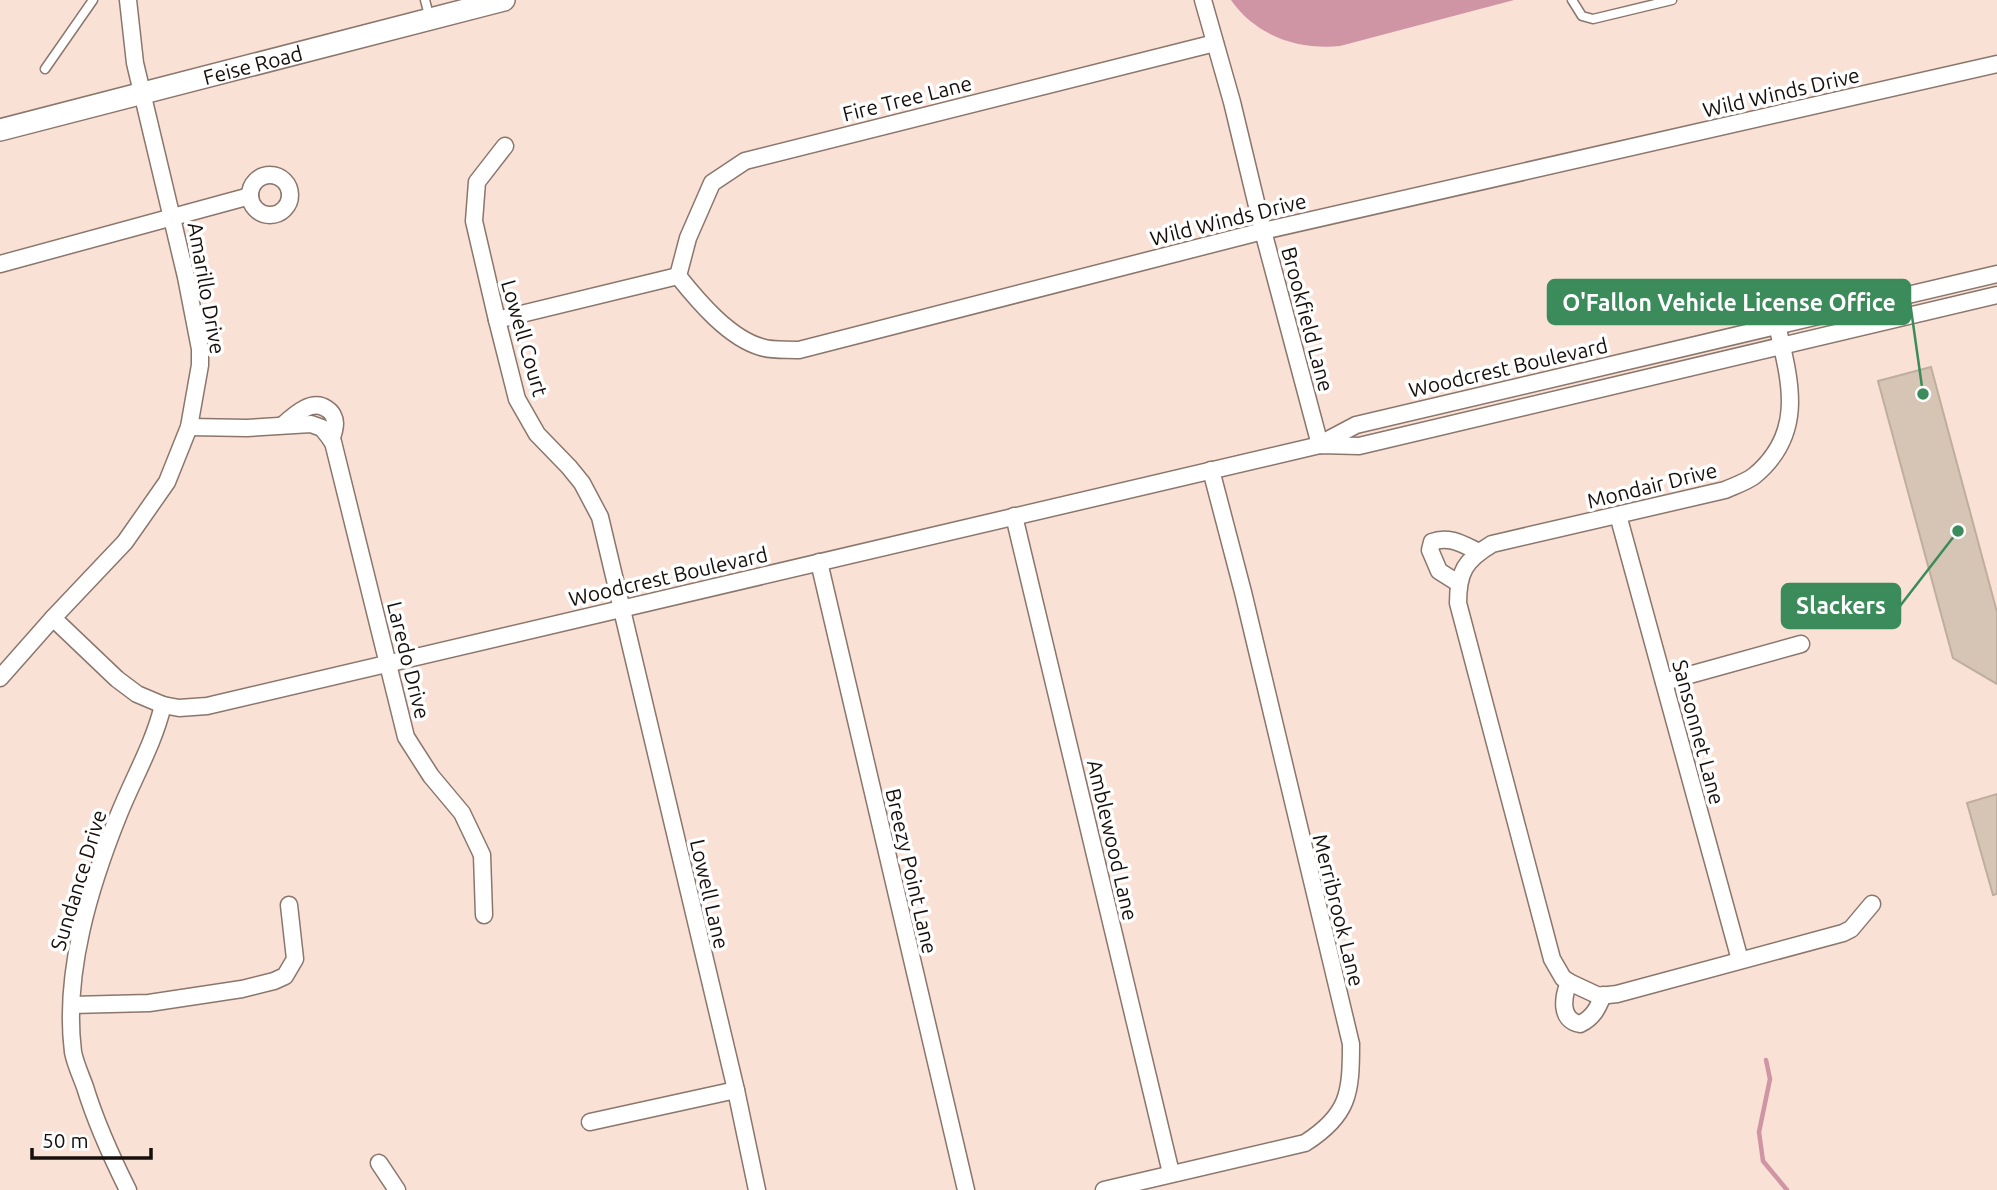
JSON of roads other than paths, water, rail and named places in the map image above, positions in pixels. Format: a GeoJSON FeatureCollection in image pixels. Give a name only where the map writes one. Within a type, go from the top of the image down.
{"type":"FeatureCollection","features":[{"type":"Feature","properties":{"kind":"main road","name":"Feise Road"},"geometry":{"type":"LineString","coordinates":[[0,130],[142,93],[427,9],[502,0]]}},
{"type":"Feature","properties":{"kind":"street","name":"Amarillo Drive"},"geometry":{"type":"LineString","coordinates":[[0,678],[125,542],[167,482],[189,427],[200,365],[200,349],[173,218],[135,63],[128,0]]}},
{"type":"Feature","properties":{"kind":"street","name":"Brookfield Lane"},"geometry":{"type":"LineString","coordinates":[[1203,0],[1232,102],[1263,232],[1320,445]]}},
{"type":"Feature","properties":{"kind":"street","name":"Fire Tree Lane"},"geometry":{"type":"LineString","coordinates":[[678,276],[688,238],[712,183],[745,161],[1215,43]]}},
{"type":"Feature","properties":{"kind":"street","name":"Wild Winds Drive"},"geometry":{"type":"LineString","coordinates":[[678,276],[700,304],[738,336],[761,347],[799,350],[1263,232],[1997,64]]}},
{"type":"Feature","properties":{"kind":"street","name":"Lowell Court"},"geometry":{"type":"LineString","coordinates":[[505,146],[477,182],[474,220],[497,320],[517,399],[537,434],[582,483],[600,517],[621,608]]}},
{"type":"Feature","properties":{"kind":"street"},"geometry":{"type":"LineString","coordinates":[[0,264],[250,197]]}},
{"type":"Feature","properties":{"kind":"street","name":"Woodcrest Boulevard"},"geometry":{"type":"LineString","coordinates":[[1320,445],[1356,425],[1997,274]]}},
{"type":"Feature","properties":{"kind":"street"},"geometry":{"type":"LineString","coordinates":[[497,320],[678,276]]}},
{"type":"Feature","properties":{"kind":"street","name":"Woodcrest Boulevard"},"geometry":{"type":"LineString","coordinates":[[53,618],[117,679],[137,694],[163,705],[179,708],[207,706],[1211,470],[1320,445],[1359,446],[1997,295]]}},
{"type":"Feature","properties":{"kind":"street","name":"Mondair Drive"},"geometry":{"type":"LineString","coordinates":[[1479,552],[1492,544],[1725,490],[1752,477],[1774,456],[1788,428],[1791,396],[1777,325]]}},
{"type":"Feature","properties":{"kind":"street","name":"Laredo Drive"},"geometry":{"type":"LineString","coordinates":[[189,427],[247,428],[311,424],[322,428],[331,440],[406,737],[431,776],[462,813],[482,855],[484,915]]}},
{"type":"Feature","properties":{"kind":"street","name":"Merribrook Lane"},"geometry":{"type":"LineString","coordinates":[[1104,1190],[1305,1143],[1331,1123],[1341,1111],[1351,1078],[1351,1044],[1243,592],[1211,470]]}},
{"type":"Feature","properties":{"kind":"street","name":"Sansonnet Lane"},"geometry":{"type":"LineString","coordinates":[[1618,515],[1740,960]]}},
{"type":"Feature","properties":{"kind":"street","name":"Amblewood Lane"},"geometry":{"type":"LineString","coordinates":[[1014,516],[1171,1173]]}},
{"type":"Feature","properties":{"kind":"street"},"geometry":{"type":"LineString","coordinates":[[1458,583],[1439,571],[1430,550],[1432,542],[1440,539],[1455,540],[1479,552],[1465,565],[1458,583],[1458,603],[1552,959],[1563,978],[1599,996],[1617,994],[1843,933],[1851,929],[1872,904]]}},
{"type":"Feature","properties":{"kind":"street","name":"Breezy Point Lane"},"geometry":{"type":"LineString","coordinates":[[819,562],[966,1190]]}},
{"type":"Feature","properties":{"kind":"street","name":"Lowell Lane"},"geometry":{"type":"LineString","coordinates":[[621,608],[736,1090],[757,1190]]}},
{"type":"Feature","properties":{"kind":"street"},"geometry":{"type":"LineString","coordinates":[[1664,682],[1801,644]]}},
{"type":"Feature","properties":{"kind":"street","name":"Sundance Drive"},"geometry":{"type":"LineString","coordinates":[[128,1190],[96,1121],[73,1053],[74,962],[87,909],[119,815],[159,722],[163,705]]}},
{"type":"Feature","properties":{"kind":"street"},"geometry":{"type":"LineString","coordinates":[[72,1005],[149,1003],[242,989],[285,976],[295,958],[289,905]]}},
{"type":"Feature","properties":{"kind":"street"},"geometry":{"type":"LineString","coordinates":[[1569,982],[1563,996],[1564,1009],[1574,1023],[1580,1024],[1590,1017],[1596,1011],[1603,995]]}},
{"type":"Feature","properties":{"kind":"street"},"geometry":{"type":"LineString","coordinates":[[590,1122],[736,1090]]}},
{"type":"Feature","properties":{"kind":"street"},"geometry":{"type":"LineString","coordinates":[[380,1163],[397,1190]]}},
{"type":"Feature","properties":{"kind":"lane"},"geometry":{"type":"LineString","coordinates":[[45,69],[93,0]]}},
{"type":"Feature","properties":{"kind":"lane"},"geometry":{"type":"LineString","coordinates":[[1572,0],[1582,16],[1593,19],[1672,0]]}},
{"type":"Feature","properties":{"kind":"waterway"},"geometry":{"type":"LineString","coordinates":[[1766,1060],[1770,1079],[1759,1132],[1763,1161],[1787,1190]]}},
{"type":"Feature","properties":{"kind":"place","name":"O'Fallon Vehicle License Office"},"geometry":{"type":"Point","coordinates":[1923,394]}},
{"type":"Feature","properties":{"kind":"place","name":"Slackers"},"geometry":{"type":"Point","coordinates":[1958,531]}}]}
